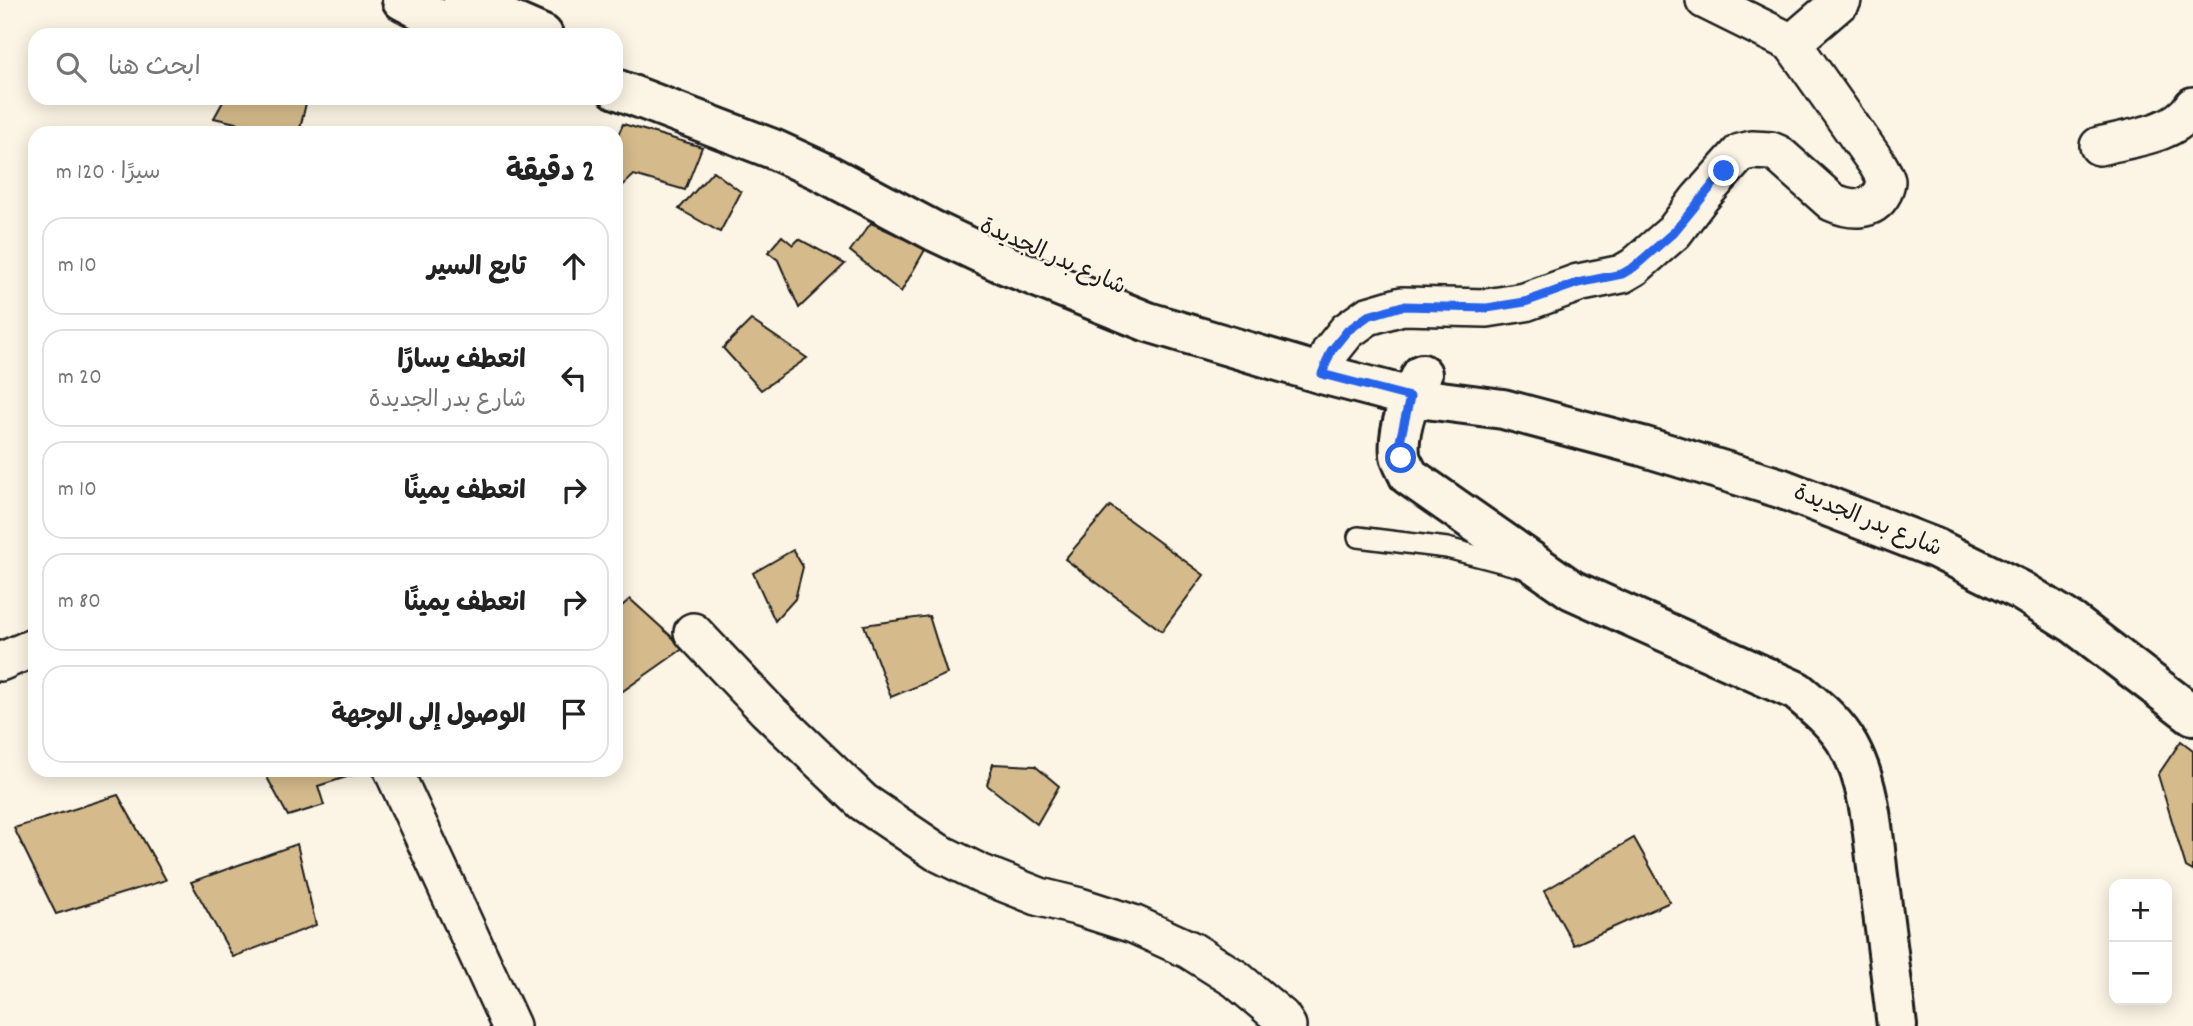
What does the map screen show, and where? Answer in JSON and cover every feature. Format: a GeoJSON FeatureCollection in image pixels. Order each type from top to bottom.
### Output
{"type":"FeatureCollection","features":[{"type":"Feature","properties":{"kind":"main road"},"geometry":{"type":"LineString","coordinates":[[402,0],[455,28]]}},
{"type":"Feature","properties":{"kind":"main road"},"geometry":{"type":"LineString","coordinates":[[463,0],[527,28]]}},
{"type":"Feature","properties":{"kind":"main road","name":"شارع بدر الجديدة"},"geometry":{"type":"LineString","coordinates":[[623,68],[751,115],[830,148],[1031,254],[1118,290],[1326,363]]}},
{"type":"Feature","properties":{"kind":"main road","name":"شارع بدر الجديدة"},"geometry":{"type":"LineString","coordinates":[[623,92],[773,149],[1028,274],[1148,322],[1326,363],[1642,446],[1780,488],[1935,548],[2020,590],[2073,623],[2193,715]]}},
{"type":"Feature","properties":{"kind":"main road"},"geometry":{"type":"LineString","coordinates":[[1416,386],[1400,441],[1401,458],[1409,476],[1572,590],[1797,691],[1839,731],[1850,747],[1860,774],[1871,818],[1897,1026]]}},
{"type":"Feature","properties":{"kind":"street"},"geometry":{"type":"LineString","coordinates":[[1326,363],[1347,331],[1368,316],[1402,306],[1487,308],[1513,304],[1578,283],[1622,274],[1674,232],[1740,153],[1752,150],[1778,153],[1832,202],[1862,209],[1872,205],[1885,188],[1886,180],[1792,43],[1705,0]]}},
{"type":"Feature","properties":{"kind":"street"},"geometry":{"type":"LineString","coordinates":[[1792,43],[1842,0]]}},
{"type":"Feature","properties":{"kind":"street"},"geometry":{"type":"LineString","coordinates":[[2099,146],[2159,131],[2185,118],[2193,106]]}},
{"type":"Feature","properties":{"kind":"street"},"geometry":{"type":"LineString","coordinates":[[693,632],[767,710],[863,802],[937,852],[982,874],[1040,897],[1133,924],[1189,950],[1236,979],[1281,1017],[1287,1026]]}},
{"type":"Feature","properties":{"kind":"street"},"geometry":{"type":"LineString","coordinates":[[0,662],[28,650]]}},
{"type":"Feature","properties":{"kind":"street"},"geometry":{"type":"LineString","coordinates":[[396,777],[511,1026]]}},
{"type":"Feature","properties":{"kind":"lane"},"geometry":{"type":"LineString","coordinates":[[1358,537],[1447,548],[1519,566],[1572,590]]}},
{"type":"Feature","properties":{"kind":"building"},"geometry":{"type":"Polygon","coordinates":[[[221,105],[306,105],[301,126],[249,126],[214,118],[221,105]]]}},
{"type":"Feature","properties":{"kind":"building"},"geometry":{"type":"Polygon","coordinates":[[[623,124],[702,147],[685,190],[634,175],[623,185],[623,124]]]}},
{"type":"Feature","properties":{"kind":"building"},"geometry":{"type":"Polygon","coordinates":[[[713,171],[741,192],[720,232],[679,209],[713,171]]]}},
{"type":"Feature","properties":{"kind":"building"},"geometry":{"type":"Polygon","coordinates":[[[871,223],[926,248],[901,292],[850,251],[871,223]]]}},
{"type":"Feature","properties":{"kind":"building"},"geometry":{"type":"Polygon","coordinates":[[[782,236],[793,245],[799,239],[845,264],[799,308],[778,260],[768,252],[782,236]]]}},
{"type":"Feature","properties":{"kind":"building"},"geometry":{"type":"Polygon","coordinates":[[[751,320],[807,358],[761,390],[723,348],[751,320]]]}},
{"type":"Feature","properties":{"kind":"building"},"geometry":{"type":"Polygon","coordinates":[[[1110,506],[1204,575],[1162,631],[1065,559],[1110,506]]]}},
{"type":"Feature","properties":{"kind":"building"},"geometry":{"type":"Polygon","coordinates":[[[793,550],[803,567],[795,599],[775,621],[753,573],[793,550]]]}},
{"type":"Feature","properties":{"kind":"building"},"geometry":{"type":"Polygon","coordinates":[[[630,599],[684,648],[623,691],[623,605],[630,599]]]}},
{"type":"Feature","properties":{"kind":"building"},"geometry":{"type":"Polygon","coordinates":[[[929,616],[947,674],[891,697],[864,625],[929,616]]]}},
{"type":"Feature","properties":{"kind":"building"},"geometry":{"type":"Polygon","coordinates":[[[2181,741],[2193,750],[2193,871],[2186,867],[2158,775],[2181,741]]]}},
{"type":"Feature","properties":{"kind":"building"},"geometry":{"type":"Polygon","coordinates":[[[993,764],[1035,766],[1059,786],[1037,824],[987,785],[993,764]]]}},
{"type":"Feature","properties":{"kind":"building"},"geometry":{"type":"Polygon","coordinates":[[[267,777],[346,777],[318,786],[324,805],[288,816],[267,777]]]}},
{"type":"Feature","properties":{"kind":"building"},"geometry":{"type":"Polygon","coordinates":[[[118,795],[166,880],[56,914],[14,828],[118,795]]]}},
{"type":"Feature","properties":{"kind":"building"},"geometry":{"type":"Polygon","coordinates":[[[1634,838],[1670,902],[1574,945],[1544,891],[1634,838]]]}},
{"type":"Feature","properties":{"kind":"building"},"geometry":{"type":"Polygon","coordinates":[[[297,844],[316,925],[233,957],[191,882],[297,844]]]}},
{"type":"Feature","properties":{"kind":"route"},"geometry":{"type":"LineString","coordinates":[[1401,458],[1400,441],[1410,397],[1322,374],[1331,351],[1347,331],[1368,316],[1402,306],[1487,308],[1525,302],[1578,283],[1622,274],[1674,232],[1724,171]]}}]}
